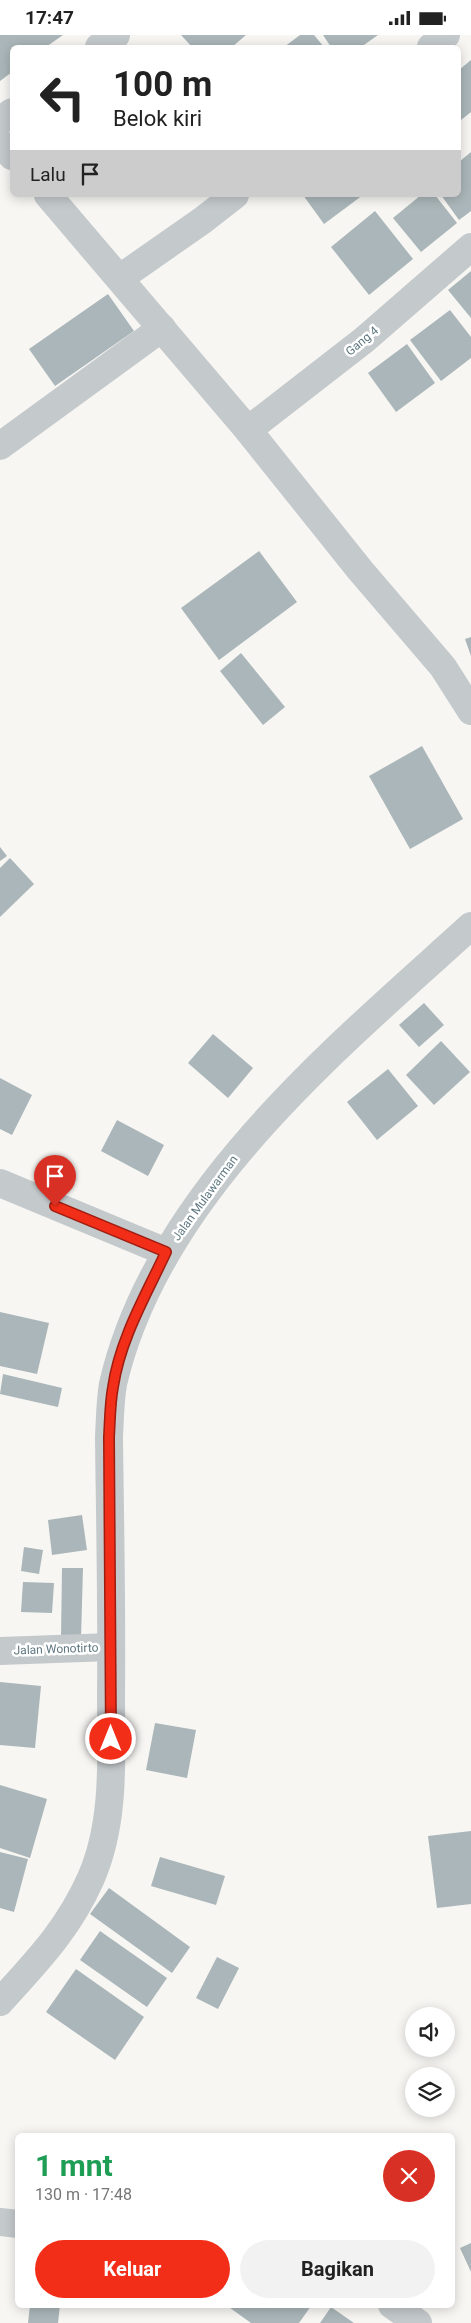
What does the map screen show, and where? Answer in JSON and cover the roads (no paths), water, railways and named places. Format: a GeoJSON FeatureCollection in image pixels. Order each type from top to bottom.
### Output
{"type":"FeatureCollection","features":[{"type":"Feature","properties":{"kind":"street"},"geometry":{"type":"LineString","coordinates":[[102,45],[116,35]]}},
{"type":"Feature","properties":{"kind":"street"},"geometry":{"type":"LineString","coordinates":[[434,45],[446,35]]}},
{"type":"Feature","properties":{"kind":"street"},"geometry":{"type":"LineString","coordinates":[[0,143],[10,155]]}},
{"type":"Feature","properties":{"kind":"street"},"geometry":{"type":"LineString","coordinates":[[50,197],[248,430],[360,570],[443,667],[471,711]]}},
{"type":"Feature","properties":{"kind":"street"},"geometry":{"type":"LineString","coordinates":[[120,278],[204,220],[233,197]]}},
{"type":"Feature","properties":{"kind":"street","name":"Gang 4"},"geometry":{"type":"LineString","coordinates":[[248,430],[364,340],[471,247]]}},
{"type":"Feature","properties":{"kind":"street"},"geometry":{"type":"LineString","coordinates":[[0,446],[162,328]]}},
{"type":"Feature","properties":{"kind":"street","name":"Jalan Mulawarman"},"geometry":{"type":"LineString","coordinates":[[0,2003],[55,1941],[77,1908],[92,1876],[106,1833],[111,1775],[112,1647],[109,1437],[113,1387],[120,1357],[134,1319],[166,1252],[226,1165],[282,1102],[471,926]]}},
{"type":"Feature","properties":{"kind":"street"},"geometry":{"type":"LineString","coordinates":[[0,1183],[166,1252]]}},
{"type":"Feature","properties":{"kind":"street","name":"Jalan Wonotirto"},"geometry":{"type":"LineString","coordinates":[[0,1651],[112,1647]]}},
{"type":"Feature","properties":{"kind":"street"},"geometry":{"type":"LineString","coordinates":[[0,2222],[15,2224]]}},
{"type":"Feature","properties":{"kind":"street"},"geometry":{"type":"LineString","coordinates":[[396,2308],[418,2323]]}}]}
